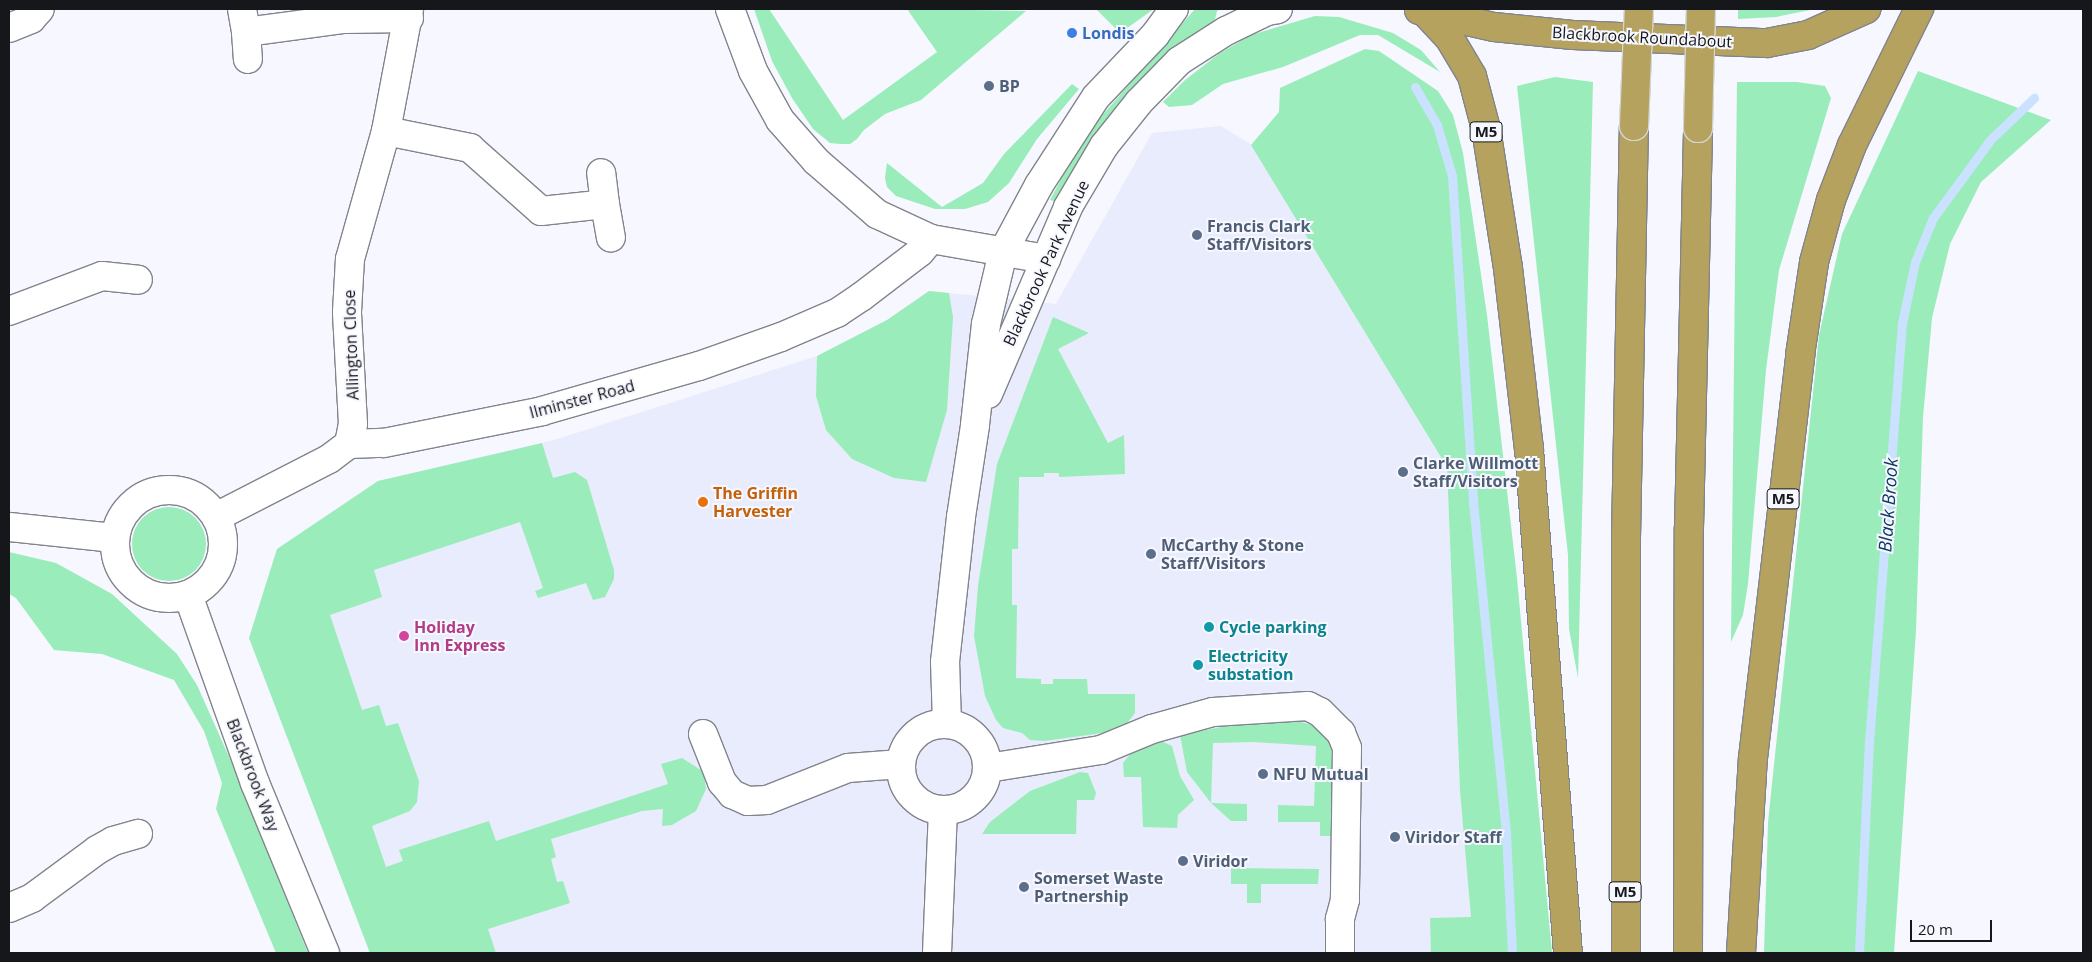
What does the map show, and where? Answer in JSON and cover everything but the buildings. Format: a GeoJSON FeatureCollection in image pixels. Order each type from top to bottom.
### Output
{"type":"FeatureCollection","features":[{"type":"Feature","properties":{"kind":"highway","name":"M5"},"geometry":{"type":"LineString","coordinates":[[1626,953],[1626,538],[1634,126],[1639,9]]}},
{"type":"Feature","properties":{"kind":"highway"},"geometry":{"type":"LineString","coordinates":[[1688,953],[1689,528],[1701,9]]}},
{"type":"Feature","properties":{"kind":"highway","name":"Blackbrook Roundabout"},"geometry":{"type":"LineString","coordinates":[[1418,10],[1494,27],[1573,35],[1767,43],[1808,35],[1866,9]]}},
{"type":"Feature","properties":{"kind":"highway","name":"M5"},"geometry":{"type":"LineString","coordinates":[[1740,953],[1753,758],[1798,364],[1814,262],[1831,200],[1852,145],[1919,9]]}},
{"type":"Feature","properties":{"kind":"highway","name":"M5"},"geometry":{"type":"LineString","coordinates":[[1418,10],[1450,39],[1472,76],[1486,128],[1508,268],[1529,449],[1568,953]]}},
{"type":"Feature","properties":{"kind":"street"},"geometry":{"type":"LineString","coordinates":[[9,28],[31,19],[40,9]]}},
{"type":"Feature","properties":{"kind":"street"},"geometry":{"type":"LineString","coordinates":[[730,9],[754,71],[793,139],[877,214],[931,239],[1046,259]]}},
{"type":"Feature","properties":{"kind":"street","name":"Blackbrook Park Avenue"},"geometry":{"type":"LineString","coordinates":[[947,724],[945,662],[961,517],[976,425],[986,324],[1003,252],[1039,185],[1096,97],[1155,35],[1174,9]]}},
{"type":"Feature","properties":{"kind":"street","name":"Blackbrook Park Avenue"},"geometry":{"type":"LineString","coordinates":[[976,425],[1068,207],[1104,146],[1140,102],[1179,61],[1226,31],[1267,11],[1278,9]]}},
{"type":"Feature","properties":{"kind":"street","name":"Allington Close"},"geometry":{"type":"LineString","coordinates":[[246,33],[344,19],[409,14],[386,131],[350,259],[347,312],[353,424],[349,444]]}},
{"type":"Feature","properties":{"kind":"street"},"geometry":{"type":"LineString","coordinates":[[386,131],[470,148],[541,212],[605,204]]}},
{"type":"Feature","properties":{"kind":"street"},"geometry":{"type":"LineString","coordinates":[[600,173],[611,237]]}},
{"type":"Feature","properties":{"kind":"street","name":"Ilminster Road"},"geometry":{"type":"LineString","coordinates":[[349,444],[384,443],[542,411],[700,366],[837,313],[915,256],[931,239]]}},
{"type":"Feature","properties":{"kind":"street"},"geometry":{"type":"LineString","coordinates":[[9,311],[102,276],[138,280]]}},
{"type":"Feature","properties":{"kind":"street"},"geometry":{"type":"LineString","coordinates":[[216,516],[329,459],[349,444]]}},
{"type":"Feature","properties":{"kind":"street"},"geometry":{"type":"LineString","coordinates":[[170,489],[188,493],[205,503],[216,516],[224,540],[222,557],[215,574],[202,588],[188,595],[164,598],[146,594],[133,586],[121,572],[115,556],[114,538],[125,511],[138,499],[154,491],[170,489]]}},
{"type":"Feature","properties":{"kind":"street"},"geometry":{"type":"LineString","coordinates":[[9,527],[114,538]]}},
{"type":"Feature","properties":{"kind":"street","name":"Blackbrook Way"},"geometry":{"type":"LineString","coordinates":[[188,595],[255,783],[325,953]]}},
{"type":"Feature","properties":{"kind":"street"},"geometry":{"type":"LineString","coordinates":[[988,768],[1101,750],[1152,728],[1214,712],[1308,706],[1320,712],[1341,733],[1347,748],[1345,900],[1340,919],[1340,953]]}},
{"type":"Feature","properties":{"kind":"street"},"geometry":{"type":"LineString","coordinates":[[947,724],[963,728],[976,737],[985,751],[988,768],[979,794],[956,809],[943,811],[926,807],[912,796],[903,782],[901,764],[911,739],[921,730],[947,724]]}},
{"type":"Feature","properties":{"kind":"street"},"geometry":{"type":"LineString","coordinates":[[703,734],[722,782],[732,794],[748,801],[767,800],[848,768],[901,764]]}},
{"type":"Feature","properties":{"kind":"street"},"geometry":{"type":"LineString","coordinates":[[937,953],[943,811]]}},
{"type":"Feature","properties":{"kind":"street"},"geometry":{"type":"LineString","coordinates":[[9,908],[32,898],[119,832]]}},
{"type":"Feature","properties":{"kind":"shaded area"},"geometry":{"type":"Polygon","coordinates":[[[1221,126],[1252,145],[1447,467],[1460,791],[1475,953],[370,953],[249,638],[277,549],[379,481],[554,440],[817,356],[887,320],[929,291],[1056,304],[1152,133],[1221,126]]]}},
{"type":"Feature","properties":{"kind":"green space"},"geometry":{"type":"Polygon","coordinates":[[[754,9],[769,9],[843,120],[937,52],[907,9],[1026,11],[921,100],[885,114],[864,130],[850,144],[840,144],[830,143],[813,129],[792,98],[772,61],[754,9]]]}},
{"type":"Feature","properties":{"kind":"green space"},"geometry":{"type":"Polygon","coordinates":[[[1096,9],[1154,9],[1120,33],[1096,9]]]}},
{"type":"Feature","properties":{"kind":"green space"},"geometry":{"type":"Polygon","coordinates":[[[1195,9],[1221,9],[1217,11],[1213,28],[1057,202],[1050,200],[1075,153],[1099,119],[1195,9]]]}},
{"type":"Feature","properties":{"kind":"green space"},"geometry":{"type":"Polygon","coordinates":[[[1738,9],[1815,9],[1776,17],[1738,19],[1738,9]]]}},
{"type":"Feature","properties":{"kind":"green space"},"geometry":{"type":"Polygon","coordinates":[[[1315,16],[1339,17],[1393,33],[1421,50],[1440,72],[1378,35],[1360,35],[1283,67],[1223,84],[1192,105],[1169,107],[1163,102],[1185,80],[1220,53],[1251,35],[1315,16]]]}},
{"type":"Feature","properties":{"kind":"green space"},"geometry":{"type":"Polygon","coordinates":[[[1365,49],[1379,51],[1438,91],[1453,115],[1463,153],[1487,315],[1517,578],[1552,953],[1431,953],[1430,918],[1471,917],[1460,791],[1447,467],[1251,145],[1279,112],[1280,88],[1365,49]]]}},
{"type":"Feature","properties":{"kind":"green space"},"geometry":{"type":"Polygon","coordinates":[[[1918,71],[2051,120],[1981,182],[1950,244],[1932,318],[1923,417],[1916,631],[1894,953],[1764,953],[1768,822],[1819,335],[1842,234],[1918,71]]]}},
{"type":"Feature","properties":{"kind":"green space"},"geometry":{"type":"Polygon","coordinates":[[[1555,77],[1593,82],[1578,678],[1569,629],[1568,555],[1517,86],[1555,77]]]}},
{"type":"Feature","properties":{"kind":"green space"},"geometry":{"type":"Polygon","coordinates":[[[1737,82],[1797,82],[1825,86],[1831,98],[1779,270],[1766,370],[1748,584],[1743,615],[1731,642],[1737,82]]]}},
{"type":"Feature","properties":{"kind":"green space"},"geometry":{"type":"Polygon","coordinates":[[[1072,84],[1079,89],[1037,139],[1009,183],[988,202],[965,209],[935,209],[896,196],[887,187],[885,178],[887,163],[942,207],[983,183],[1004,154],[1072,84]]]}},
{"type":"Feature","properties":{"kind":"green space"},"geometry":{"type":"Polygon","coordinates":[[[929,291],[949,293],[953,317],[947,410],[926,482],[894,478],[852,459],[826,430],[816,396],[817,356],[887,320],[929,291]]]}},
{"type":"Feature","properties":{"kind":"green space"},"geometry":{"type":"Polygon","coordinates":[[[1053,317],[1089,333],[1058,349],[1108,443],[1124,435],[1125,474],[1059,477],[1059,473],[1044,473],[1044,477],[1019,477],[1018,549],[1012,549],[1012,605],[1017,605],[1016,678],[1041,679],[1041,684],[1053,684],[1053,679],[1087,679],[1088,694],[1135,694],[1135,713],[1125,726],[1110,732],[1044,741],[1030,740],[1022,733],[1003,728],[996,720],[985,696],[974,636],[978,586],[997,464],[1053,317]]]}},
{"type":"Feature","properties":{"kind":"green space"},"geometry":{"type":"Polygon","coordinates":[[[542,443],[553,478],[575,472],[587,480],[614,570],[614,579],[605,597],[593,600],[586,583],[538,598],[535,591],[543,588],[520,522],[374,570],[382,597],[330,615],[362,710],[379,705],[386,726],[398,723],[419,781],[417,802],[410,811],[372,826],[386,867],[403,861],[399,850],[489,821],[496,841],[668,784],[661,764],[682,758],[704,772],[706,789],[696,811],[672,825],[662,826],[663,809],[642,811],[551,839],[556,857],[551,859],[557,882],[563,881],[570,903],[488,929],[496,953],[370,953],[249,638],[277,549],[378,481],[542,443]]]}},
{"type":"Feature","properties":{"kind":"green space"},"geometry":{"type":"Polygon","coordinates":[[[169,507],[190,513],[200,523],[206,544],[200,565],[190,575],[169,581],[148,575],[138,565],[132,544],[138,523],[148,513],[169,507]]]}},
{"type":"Feature","properties":{"kind":"green space"},"geometry":{"type":"Polygon","coordinates":[[[9,552],[56,563],[112,594],[177,654],[197,685],[234,768],[308,953],[276,953],[216,809],[222,783],[204,731],[174,680],[102,654],[54,650],[16,598],[9,594],[9,552]]]}},
{"type":"Feature","properties":{"kind":"green space"},"geometry":{"type":"Polygon","coordinates":[[[1298,721],[1318,727],[1332,746],[1332,836],[1320,836],[1320,822],[1278,822],[1278,805],[1314,806],[1316,746],[1254,742],[1213,743],[1211,803],[1187,772],[1180,735],[1242,723],[1298,721]]]}},
{"type":"Feature","properties":{"kind":"green space"},"geometry":{"type":"Polygon","coordinates":[[[1161,741],[1172,746],[1180,776],[1194,800],[1178,815],[1177,828],[1143,827],[1141,777],[1124,777],[1123,763],[1131,753],[1161,741]]]}},
{"type":"Feature","properties":{"kind":"green space"},"geometry":{"type":"Polygon","coordinates":[[[1080,772],[1088,773],[1096,793],[1094,800],[1077,800],[1076,834],[982,834],[990,822],[1030,791],[1080,772]]]}},
{"type":"Feature","properties":{"kind":"green space"},"geometry":{"type":"Polygon","coordinates":[[[1211,803],[1247,804],[1247,821],[1231,821],[1211,803]]]}},
{"type":"Feature","properties":{"kind":"green space"},"geometry":{"type":"Polygon","coordinates":[[[1231,868],[1319,869],[1318,884],[1261,884],[1261,903],[1247,903],[1247,884],[1231,884],[1231,868]]]}},
{"type":"Feature","properties":{"kind":"waterway"},"geometry":{"type":"LineString","coordinates":[[1415,87],[1437,125],[1452,176],[1473,502],[1506,834],[1512,953]]}},
{"type":"Feature","properties":{"kind":"waterway","name":"Black Brook"},"geometry":{"type":"LineString","coordinates":[[1859,953],[1869,742],[1902,323],[1915,262],[1933,218],[1990,140],[2034,98]]}},
{"type":"Feature","properties":{"kind":"place","name":"Londis"},"geometry":{"type":"Point","coordinates":[1072,33]}},
{"type":"Feature","properties":{"kind":"place","name":"BP"},"geometry":{"type":"Point","coordinates":[989,86]}},
{"type":"Feature","properties":{"kind":"place","name":"Francis Clark Staff/Visitors"},"geometry":{"type":"Point","coordinates":[1197,235]}},
{"type":"Feature","properties":{"kind":"place","name":"Clarke Willmott Staff/Visitors"},"geometry":{"type":"Point","coordinates":[1403,472]}},
{"type":"Feature","properties":{"kind":"place","name":"The Griffin Harvester"},"geometry":{"type":"Point","coordinates":[703,502]}},
{"type":"Feature","properties":{"kind":"place","name":"McCarthy & Stone Staff/Visitors"},"geometry":{"type":"Point","coordinates":[1151,554]}},
{"type":"Feature","properties":{"kind":"place","name":"Cycle parking"},"geometry":{"type":"Point","coordinates":[1209,627]}},
{"type":"Feature","properties":{"kind":"place","name":"Holiday Inn Express"},"geometry":{"type":"Point","coordinates":[404,636]}},
{"type":"Feature","properties":{"kind":"place","name":"Electricity substation"},"geometry":{"type":"Point","coordinates":[1198,665]}},
{"type":"Feature","properties":{"kind":"place","name":"NFU Mutual"},"geometry":{"type":"Point","coordinates":[1263,774]}},
{"type":"Feature","properties":{"kind":"place","name":"Viridor Staff"},"geometry":{"type":"Point","coordinates":[1395,837]}},
{"type":"Feature","properties":{"kind":"place","name":"Viridor"},"geometry":{"type":"Point","coordinates":[1183,861]}},
{"type":"Feature","properties":{"kind":"place","name":"Somerset Waste Partnership"},"geometry":{"type":"Point","coordinates":[1024,887]}}]}
